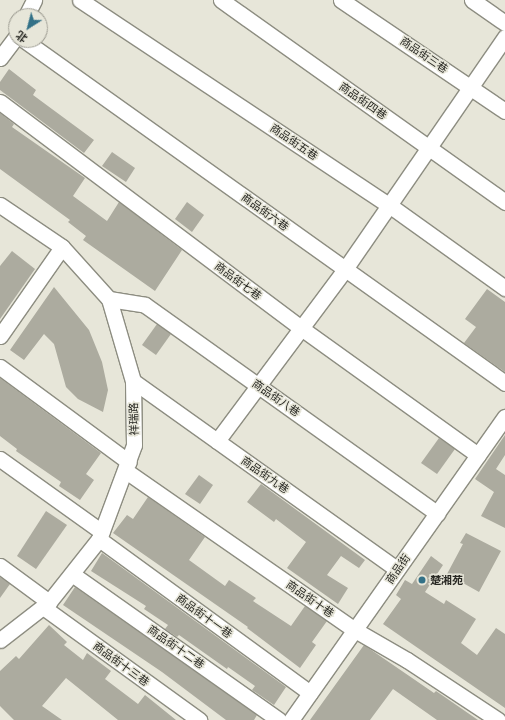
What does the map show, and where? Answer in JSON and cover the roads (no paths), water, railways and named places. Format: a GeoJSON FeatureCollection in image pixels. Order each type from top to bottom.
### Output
{"type":"FeatureCollection","features":[{"type":"Feature","properties":{"kind":"street","name":"商品街五巷"},"geometry":{"type":"LineString","coordinates":[[80,0],[389,205],[505,288]]}},
{"type":"Feature","properties":{"kind":"street","name":"商品街四巷"},"geometry":{"type":"LineString","coordinates":[[221,0],[505,202]]}},
{"type":"Feature","properties":{"kind":"street","name":"商品街三巷"},"geometry":{"type":"LineString","coordinates":[[341,0],[505,111]]}},
{"type":"Feature","properties":{"kind":"street"},"geometry":{"type":"LineString","coordinates":[[472,0],[505,22]]}},
{"type":"Feature","properties":{"kind":"street"},"geometry":{"type":"LineString","coordinates":[[217,441],[345,269],[505,37]]}},
{"type":"Feature","properties":{"kind":"street"},"geometry":{"type":"LineString","coordinates":[[0,58],[8,48]]}},
{"type":"Feature","properties":{"kind":"street","name":"商品街六巷"},"geometry":{"type":"LineString","coordinates":[[35,48],[505,383]]}},
{"type":"Feature","properties":{"kind":"street","name":"商品街七巷"},"geometry":{"type":"LineString","coordinates":[[0,102],[301,328],[478,455]]}},
{"type":"Feature","properties":{"kind":"street","name":"祥瑞路"},"geometry":{"type":"LineString","coordinates":[[0,205],[62,247],[109,299],[133,382],[134,445],[100,536],[72,574],[46,605],[0,640]]}},
{"type":"Feature","properties":{"kind":"street"},"geometry":{"type":"LineString","coordinates":[[0,336],[62,247]]}},
{"type":"Feature","properties":{"kind":"street","name":"商品街八巷"},"geometry":{"type":"LineString","coordinates":[[109,299],[145,305],[437,513]]}},
{"type":"Feature","properties":{"kind":"street","name":"商品街十巷"},"geometry":{"type":"LineString","coordinates":[[0,367],[127,467],[355,630],[498,720]]}},
{"type":"Feature","properties":{"kind":"street","name":"商品街九巷"},"geometry":{"type":"LineString","coordinates":[[133,382],[397,569]]}},
{"type":"Feature","properties":{"kind":"street","name":"商品街"},"geometry":{"type":"LineString","coordinates":[[291,720],[505,417]]}},
{"type":"Feature","properties":{"kind":"street","name":"商品街十一巷"},"geometry":{"type":"LineString","coordinates":[[0,458],[100,536],[310,693]]}},
{"type":"Feature","properties":{"kind":"street","name":"商品街十三巷"},"geometry":{"type":"LineString","coordinates":[[0,566],[46,605],[199,720]]}},
{"type":"Feature","properties":{"kind":"street","name":"商品街十二巷"},"geometry":{"type":"LineString","coordinates":[[72,574],[279,720]]}},
{"type":"Feature","properties":{"kind":"place","name":"楚湘苑"},"geometry":{"type":"Point","coordinates":[422,580]}}]}
